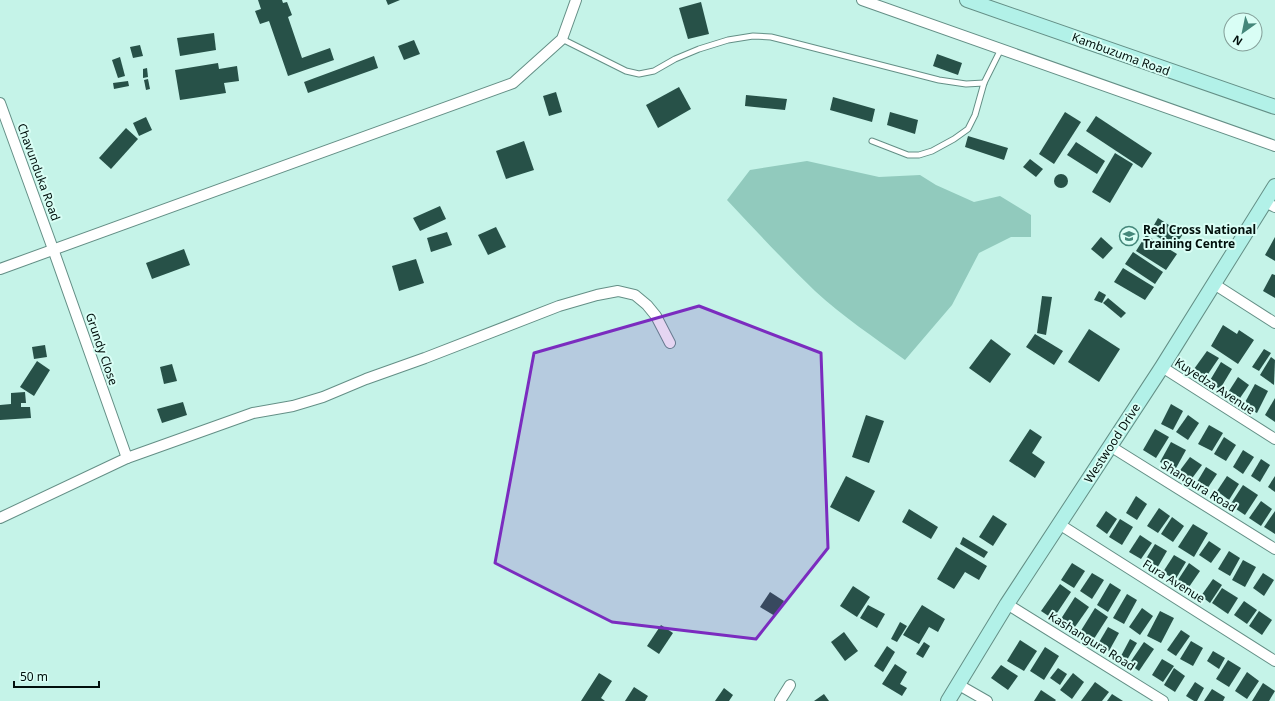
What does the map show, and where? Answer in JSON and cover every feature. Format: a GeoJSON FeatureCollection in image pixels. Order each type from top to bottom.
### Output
{"type":"FeatureCollection","features":[{"type":"Feature","properties":{"kind":"street"},"geometry":{"type":"LineString","coordinates":[[0,269],[513,83],[562,39],[576,0]]}},
{"type":"Feature","properties":{"kind":"street"},"geometry":{"type":"LineString","coordinates":[[862,0],[1275,146]]}},
{"type":"Feature","properties":{"kind":"street","name":"Kambuzuma Road"},"geometry":{"type":"LineString","coordinates":[[968,0],[1275,107]]}},
{"type":"Feature","properties":{"kind":"street","name":"Chavunduka Road"},"geometry":{"type":"LineString","coordinates":[[0,103],[53,249]]}},
{"type":"Feature","properties":{"kind":"street","name":"Westwood Drive"},"geometry":{"type":"LineString","coordinates":[[948,701],[1007,604],[1162,367],[1214,284],[1270,204],[1275,186]]}},
{"type":"Feature","properties":{"kind":"street","name":"Grundy Close"},"geometry":{"type":"LineString","coordinates":[[53,249],[127,458]]}},
{"type":"Feature","properties":{"kind":"street"},"geometry":{"type":"LineString","coordinates":[[1214,284],[1275,323]]}},
{"type":"Feature","properties":{"kind":"street"},"geometry":{"type":"LineString","coordinates":[[0,518],[127,458],[254,413],[293,406],[323,397],[366,379],[425,358],[559,306],[597,295],[618,291],[635,295],[647,305],[656,316],[670,343]]}},
{"type":"Feature","properties":{"kind":"street","name":"Kuyedza Avenue"},"geometry":{"type":"LineString","coordinates":[[1162,367],[1275,439]]}},
{"type":"Feature","properties":{"kind":"street","name":"Shangura Road"},"geometry":{"type":"LineString","coordinates":[[1110,446],[1275,549]]}},
{"type":"Feature","properties":{"kind":"street","name":"Fura Avenue"},"geometry":{"type":"LineString","coordinates":[[1060,524],[1275,661]]}},
{"type":"Feature","properties":{"kind":"street","name":"Kashangura Road"},"geometry":{"type":"LineString","coordinates":[[1007,604],[1163,701]]}},
{"type":"Feature","properties":{"kind":"street"},"geometry":{"type":"LineString","coordinates":[[780,701],[790,685]]}},
{"type":"Feature","properties":{"kind":"street"},"geometry":{"type":"LineString","coordinates":[[959,685],[987,701]]}},
{"type":"Feature","properties":{"kind":"lane"},"geometry":{"type":"LineString","coordinates":[[562,39],[626,71],[639,74],[654,71],[675,59],[699,49],[728,40],[753,36],[787,40],[939,80],[966,84],[984,83]]}},
{"type":"Feature","properties":{"kind":"lane"},"geometry":{"type":"LineString","coordinates":[[872,141],[908,155],[919,155],[938,148],[954,139],[968,129],[975,115],[984,83],[1001,49]]}},
{"type":"Feature","properties":{"kind":"highlighted area"},"geometry":{"type":"Polygon","coordinates":[[[699,306],[821,353],[828,548],[756,639],[612,622],[495,563],[534,353],[699,306]]]}},
{"type":"Feature","properties":{"kind":"green space"},"geometry":{"type":"Polygon","coordinates":[[[807,161],[879,177],[920,175],[936,185],[974,202],[1000,196],[1031,215],[1031,237],[1011,237],[979,253],[952,305],[905,360],[825,300],[782,258],[727,200],[750,170],[807,161]]]}},
{"type":"Feature","properties":{"kind":"building"},"geometry":{"type":"Polygon","coordinates":[[[258,0],[282,0],[283,3],[287,2],[292,15],[288,17],[302,58],[330,48],[334,60],[288,76],[269,21],[260,24],[255,11],[261,9],[258,0]]]}},
{"type":"Feature","properties":{"kind":"building"},"geometry":{"type":"Polygon","coordinates":[[[386,0],[400,0],[388,5],[386,0]]]}},
{"type":"Feature","properties":{"kind":"building"},"geometry":{"type":"Polygon","coordinates":[[[701,2],[709,34],[688,39],[679,8],[701,2]]]}},
{"type":"Feature","properties":{"kind":"building"},"geometry":{"type":"Polygon","coordinates":[[[214,33],[216,50],[180,56],[177,38],[214,33]]]}},
{"type":"Feature","properties":{"kind":"building"},"geometry":{"type":"Polygon","coordinates":[[[414,40],[420,54],[404,60],[398,46],[414,40]]]}},
{"type":"Feature","properties":{"kind":"building"},"geometry":{"type":"Polygon","coordinates":[[[140,45],[143,56],[133,58],[130,47],[140,45]]]}},
{"type":"Feature","properties":{"kind":"building"},"geometry":{"type":"Polygon","coordinates":[[[937,54],[962,63],[958,75],[933,66],[937,54]]]}},
{"type":"Feature","properties":{"kind":"building"},"geometry":{"type":"Polygon","coordinates":[[[374,56],[378,68],[308,93],[304,82],[374,56]]]}},
{"type":"Feature","properties":{"kind":"building"},"geometry":{"type":"Polygon","coordinates":[[[120,57],[125,76],[118,78],[112,60],[120,57]]]}},
{"type":"Feature","properties":{"kind":"building"},"geometry":{"type":"Polygon","coordinates":[[[218,63],[219,69],[237,66],[239,81],[224,83],[226,93],[180,100],[175,70],[218,63]]]}},
{"type":"Feature","properties":{"kind":"building"},"geometry":{"type":"Polygon","coordinates":[[[147,68],[148,77],[143,78],[143,69],[147,68]]]}},
{"type":"Feature","properties":{"kind":"building"},"geometry":{"type":"Polygon","coordinates":[[[148,79],[150,89],[146,90],[144,80],[148,79]]]}},
{"type":"Feature","properties":{"kind":"building"},"geometry":{"type":"Polygon","coordinates":[[[128,81],[129,86],[114,89],[113,83],[128,81]]]}},
{"type":"Feature","properties":{"kind":"building"},"geometry":{"type":"Polygon","coordinates":[[[679,87],[691,109],[658,128],[646,105],[679,87]]]}},
{"type":"Feature","properties":{"kind":"building"},"geometry":{"type":"Polygon","coordinates":[[[556,92],[562,112],[549,116],[543,96],[556,92]]]}},
{"type":"Feature","properties":{"kind":"building"},"geometry":{"type":"Polygon","coordinates":[[[746,95],[787,99],[785,110],[745,106],[746,95]]]}},
{"type":"Feature","properties":{"kind":"building"},"geometry":{"type":"Polygon","coordinates":[[[833,97],[875,109],[872,122],[830,110],[833,97]]]}},
{"type":"Feature","properties":{"kind":"building"},"geometry":{"type":"Polygon","coordinates":[[[890,112],[918,120],[915,134],[887,125],[890,112]]]}},
{"type":"Feature","properties":{"kind":"building"},"geometry":{"type":"Polygon","coordinates":[[[1065,112],[1081,122],[1054,164],[1039,154],[1065,112]]]}},
{"type":"Feature","properties":{"kind":"building"},"geometry":{"type":"Polygon","coordinates":[[[1096,116],[1152,153],[1142,168],[1086,131],[1096,116]]]}},
{"type":"Feature","properties":{"kind":"building"},"geometry":{"type":"Polygon","coordinates":[[[146,117],[152,130],[139,136],[133,123],[146,117]]]}},
{"type":"Feature","properties":{"kind":"building"},"geometry":{"type":"Polygon","coordinates":[[[126,128],[138,139],[111,169],[99,158],[126,128]]]}},
{"type":"Feature","properties":{"kind":"building"},"geometry":{"type":"Polygon","coordinates":[[[968,136],[1008,148],[1004,160],[965,147],[968,136]]]}},
{"type":"Feature","properties":{"kind":"building"},"geometry":{"type":"Polygon","coordinates":[[[524,141],[534,170],[506,179],[496,151],[524,141]]]}},
{"type":"Feature","properties":{"kind":"building"},"geometry":{"type":"Polygon","coordinates":[[[1076,142],[1105,161],[1097,174],[1067,155],[1076,142]]]}},
{"type":"Feature","properties":{"kind":"building"},"geometry":{"type":"Polygon","coordinates":[[[1115,153],[1133,164],[1110,203],[1092,192],[1115,153]]]}},
{"type":"Feature","properties":{"kind":"building"},"geometry":{"type":"Polygon","coordinates":[[[1030,159],[1043,169],[1036,177],[1023,167],[1030,159]]]}},
{"type":"Feature","properties":{"kind":"building"},"geometry":{"type":"Polygon","coordinates":[[[1058,174],[1064,174],[1068,178],[1068,184],[1064,188],[1058,188],[1054,184],[1054,178],[1058,174]]]}},
{"type":"Feature","properties":{"kind":"building"},"geometry":{"type":"Polygon","coordinates":[[[440,206],[446,219],[420,231],[413,218],[440,206]]]}},
{"type":"Feature","properties":{"kind":"building"},"geometry":{"type":"Polygon","coordinates":[[[1158,218],[1183,234],[1174,247],[1150,232],[1158,218]]]}},
{"type":"Feature","properties":{"kind":"building"},"geometry":{"type":"Polygon","coordinates":[[[496,227],[506,247],[488,255],[478,235],[496,227]]]}},
{"type":"Feature","properties":{"kind":"building"},"geometry":{"type":"Polygon","coordinates":[[[447,232],[452,245],[431,252],[427,238],[447,232]]]}},
{"type":"Feature","properties":{"kind":"building"},"geometry":{"type":"Polygon","coordinates":[[[1146,235],[1177,254],[1166,270],[1136,251],[1146,235]]]}},
{"type":"Feature","properties":{"kind":"building"},"geometry":{"type":"Polygon","coordinates":[[[1101,237],[1113,248],[1103,259],[1091,249],[1101,237]]]}},
{"type":"Feature","properties":{"kind":"building"},"geometry":{"type":"Polygon","coordinates":[[[1275,237],[1275,261],[1265,255],[1275,237]]]}},
{"type":"Feature","properties":{"kind":"building"},"geometry":{"type":"Polygon","coordinates":[[[184,249],[190,265],[152,279],[146,263],[184,249]]]}},
{"type":"Feature","properties":{"kind":"building"},"geometry":{"type":"Polygon","coordinates":[[[1133,252],[1163,272],[1155,284],[1125,264],[1133,252]]]}},
{"type":"Feature","properties":{"kind":"building"},"geometry":{"type":"Polygon","coordinates":[[[416,259],[424,283],[399,291],[392,266],[416,259]]]}},
{"type":"Feature","properties":{"kind":"building"},"geometry":{"type":"Polygon","coordinates":[[[1123,268],[1154,287],[1145,300],[1114,282],[1123,268]]]}},
{"type":"Feature","properties":{"kind":"building"},"geometry":{"type":"Polygon","coordinates":[[[1272,274],[1275,275],[1275,298],[1263,291],[1272,274]]]}},
{"type":"Feature","properties":{"kind":"building"},"geometry":{"type":"Polygon","coordinates":[[[1099,291],[1106,295],[1102,303],[1094,300],[1099,291]]]}},
{"type":"Feature","properties":{"kind":"building"},"geometry":{"type":"Polygon","coordinates":[[[1042,296],[1052,297],[1046,335],[1037,333],[1042,296]]]}},
{"type":"Feature","properties":{"kind":"building"},"geometry":{"type":"Polygon","coordinates":[[[1108,298],[1126,313],[1121,318],[1103,303],[1108,298]]]}},
{"type":"Feature","properties":{"kind":"building"},"geometry":{"type":"Polygon","coordinates":[[[1223,325],[1237,334],[1239,330],[1254,340],[1238,364],[1211,346],[1223,325]]]}},
{"type":"Feature","properties":{"kind":"building"},"geometry":{"type":"Polygon","coordinates":[[[1089,329],[1120,349],[1099,382],[1068,362],[1089,329]]]}},
{"type":"Feature","properties":{"kind":"building"},"geometry":{"type":"Polygon","coordinates":[[[1035,334],[1063,351],[1054,365],[1026,347],[1035,334]]]}},
{"type":"Feature","properties":{"kind":"building"},"geometry":{"type":"Polygon","coordinates":[[[991,339],[1011,354],[990,383],[969,368],[991,339]]]}},
{"type":"Feature","properties":{"kind":"building"},"geometry":{"type":"Polygon","coordinates":[[[45,345],[47,357],[34,359],[32,347],[45,345]]]}},
{"type":"Feature","properties":{"kind":"building"},"geometry":{"type":"Polygon","coordinates":[[[1264,349],[1271,353],[1259,371],[1252,367],[1264,349]]]}},
{"type":"Feature","properties":{"kind":"building"},"geometry":{"type":"Polygon","coordinates":[[[1207,351],[1219,358],[1206,377],[1194,369],[1207,351]]]}},
{"type":"Feature","properties":{"kind":"building"},"geometry":{"type":"Polygon","coordinates":[[[1271,357],[1275,360],[1274,385],[1260,375],[1271,357]]]}},
{"type":"Feature","properties":{"kind":"building"},"geometry":{"type":"Polygon","coordinates":[[[37,361],[50,370],[34,396],[20,387],[37,361]]]}},
{"type":"Feature","properties":{"kind":"building"},"geometry":{"type":"Polygon","coordinates":[[[1221,362],[1232,369],[1220,389],[1209,382],[1221,362]]]}},
{"type":"Feature","properties":{"kind":"building"},"geometry":{"type":"Polygon","coordinates":[[[172,364],[177,381],[164,384],[160,367],[172,364]]]}},
{"type":"Feature","properties":{"kind":"building"},"geometry":{"type":"Polygon","coordinates":[[[1238,377],[1249,385],[1240,398],[1229,391],[1238,377]]]}},
{"type":"Feature","properties":{"kind":"building"},"geometry":{"type":"Polygon","coordinates":[[[1255,384],[1268,391],[1257,413],[1243,406],[1255,384]]]}},
{"type":"Feature","properties":{"kind":"building"},"geometry":{"type":"Polygon","coordinates":[[[25,392],[26,403],[21,403],[21,407],[30,407],[31,418],[0,420],[0,405],[11,404],[11,393],[25,392]]]}},
{"type":"Feature","properties":{"kind":"building"},"geometry":{"type":"Polygon","coordinates":[[[1275,398],[1275,422],[1265,415],[1275,398]]]}},
{"type":"Feature","properties":{"kind":"building"},"geometry":{"type":"Polygon","coordinates":[[[183,402],[187,415],[162,423],[157,409],[183,402]]]}},
{"type":"Feature","properties":{"kind":"building"},"geometry":{"type":"Polygon","coordinates":[[[1171,404],[1183,411],[1173,430],[1161,424],[1171,404]]]}},
{"type":"Feature","properties":{"kind":"building"},"geometry":{"type":"Polygon","coordinates":[[[866,415],[884,421],[869,463],[852,457],[866,415]]]}},
{"type":"Feature","properties":{"kind":"building"},"geometry":{"type":"Polygon","coordinates":[[[1188,415],[1199,423],[1188,440],[1176,432],[1188,415]]]}},
{"type":"Feature","properties":{"kind":"building"},"geometry":{"type":"Polygon","coordinates":[[[1209,425],[1223,433],[1212,451],[1198,444],[1209,425]]]}},
{"type":"Feature","properties":{"kind":"building"},"geometry":{"type":"Polygon","coordinates":[[[1030,429],[1042,437],[1032,453],[1045,462],[1035,478],[1009,461],[1030,429]]]}},
{"type":"Feature","properties":{"kind":"building"},"geometry":{"type":"Polygon","coordinates":[[[1155,429],[1169,437],[1156,458],[1143,450],[1155,429]]]}},
{"type":"Feature","properties":{"kind":"building"},"geometry":{"type":"Polygon","coordinates":[[[1224,437],[1236,445],[1226,461],[1214,454],[1224,437]]]}},
{"type":"Feature","properties":{"kind":"building"},"geometry":{"type":"Polygon","coordinates":[[[1171,442],[1186,450],[1175,470],[1160,462],[1171,442]]]}},
{"type":"Feature","properties":{"kind":"building"},"geometry":{"type":"Polygon","coordinates":[[[1243,450],[1254,457],[1243,474],[1233,467],[1243,450]]]}},
{"type":"Feature","properties":{"kind":"building"},"geometry":{"type":"Polygon","coordinates":[[[1190,457],[1202,465],[1190,481],[1178,473],[1190,457]]]}},
{"type":"Feature","properties":{"kind":"building"},"geometry":{"type":"Polygon","coordinates":[[[1261,459],[1270,465],[1260,482],[1251,476],[1261,459]]]}},
{"type":"Feature","properties":{"kind":"building"},"geometry":{"type":"Polygon","coordinates":[[[1206,467],[1217,474],[1207,489],[1197,482],[1206,467]]]}},
{"type":"Feature","properties":{"kind":"building"},"geometry":{"type":"Polygon","coordinates":[[[846,476],[875,491],[859,522],[830,507],[846,476]]]}},
{"type":"Feature","properties":{"kind":"building"},"geometry":{"type":"Polygon","coordinates":[[[1227,476],[1239,484],[1229,500],[1217,491],[1227,476]]]}},
{"type":"Feature","properties":{"kind":"building"},"geometry":{"type":"Polygon","coordinates":[[[1275,476],[1275,492],[1268,487],[1275,476]]]}},
{"type":"Feature","properties":{"kind":"building"},"geometry":{"type":"Polygon","coordinates":[[[1243,485],[1258,495],[1245,515],[1230,505],[1243,485]]]}},
{"type":"Feature","properties":{"kind":"building"},"geometry":{"type":"Polygon","coordinates":[[[1136,496],[1147,504],[1137,520],[1126,513],[1136,496]]]}},
{"type":"Feature","properties":{"kind":"building"},"geometry":{"type":"Polygon","coordinates":[[[1261,501],[1272,509],[1261,526],[1249,518],[1261,501]]]}},
{"type":"Feature","properties":{"kind":"building"},"geometry":{"type":"Polygon","coordinates":[[[1159,508],[1170,516],[1158,533],[1147,526],[1159,508]]]}},
{"type":"Feature","properties":{"kind":"building"},"geometry":{"type":"Polygon","coordinates":[[[909,509],[938,527],[931,539],[902,522],[909,509]]]}},
{"type":"Feature","properties":{"kind":"building"},"geometry":{"type":"Polygon","coordinates":[[[1106,511],[1117,519],[1107,534],[1096,526],[1106,511]]]}},
{"type":"Feature","properties":{"kind":"building"},"geometry":{"type":"Polygon","coordinates":[[[1275,511],[1275,534],[1264,527],[1275,511]]]}},
{"type":"Feature","properties":{"kind":"building"},"geometry":{"type":"Polygon","coordinates":[[[993,515],[1007,524],[993,546],[979,537],[993,515]]]}},
{"type":"Feature","properties":{"kind":"building"},"geometry":{"type":"Polygon","coordinates":[[[1172,517],[1184,526],[1173,542],[1161,534],[1172,517]]]}},
{"type":"Feature","properties":{"kind":"building"},"geometry":{"type":"Polygon","coordinates":[[[1120,519],[1133,527],[1122,545],[1109,537],[1120,519]]]}},
{"type":"Feature","properties":{"kind":"building"},"geometry":{"type":"Polygon","coordinates":[[[1193,524],[1208,533],[1194,557],[1178,547],[1193,524]]]}},
{"type":"Feature","properties":{"kind":"building"},"geometry":{"type":"Polygon","coordinates":[[[1140,535],[1152,543],[1141,559],[1129,552],[1140,535]]]}},
{"type":"Feature","properties":{"kind":"building"},"geometry":{"type":"Polygon","coordinates":[[[963,537],[988,552],[984,558],[960,544],[963,537]]]}},
{"type":"Feature","properties":{"kind":"building"},"geometry":{"type":"Polygon","coordinates":[[[1209,541],[1221,549],[1211,563],[1199,555],[1209,541]]]}},
{"type":"Feature","properties":{"kind":"building"},"geometry":{"type":"Polygon","coordinates":[[[1155,544],[1167,551],[1156,570],[1144,562],[1155,544]]]}},
{"type":"Feature","properties":{"kind":"building"},"geometry":{"type":"Polygon","coordinates":[[[956,547],[987,566],[979,580],[965,572],[954,589],[937,579],[956,547]]]}},
{"type":"Feature","properties":{"kind":"building"},"geometry":{"type":"Polygon","coordinates":[[[1229,551],[1240,558],[1230,576],[1218,569],[1229,551]]]}},
{"type":"Feature","properties":{"kind":"building"},"geometry":{"type":"Polygon","coordinates":[[[1174,555],[1186,562],[1175,580],[1163,572],[1174,555]]]}},
{"type":"Feature","properties":{"kind":"building"},"geometry":{"type":"Polygon","coordinates":[[[1243,560],[1256,567],[1245,587],[1232,580],[1243,560]]]}},
{"type":"Feature","properties":{"kind":"building"},"geometry":{"type":"Polygon","coordinates":[[[1072,563],[1085,571],[1074,588],[1061,580],[1072,563]]]}},
{"type":"Feature","properties":{"kind":"building"},"geometry":{"type":"Polygon","coordinates":[[[1189,563],[1200,571],[1189,587],[1178,580],[1189,563]]]}},
{"type":"Feature","properties":{"kind":"building"},"geometry":{"type":"Polygon","coordinates":[[[1092,573],[1104,580],[1092,599],[1080,591],[1092,573]]]}},
{"type":"Feature","properties":{"kind":"building"},"geometry":{"type":"Polygon","coordinates":[[[1263,573],[1274,580],[1264,596],[1253,588],[1263,573]]]}},
{"type":"Feature","properties":{"kind":"building"},"geometry":{"type":"Polygon","coordinates":[[[1213,579],[1222,585],[1210,603],[1201,596],[1213,579]]]}},
{"type":"Feature","properties":{"kind":"building"},"geometry":{"type":"Polygon","coordinates":[[[1110,583],[1121,590],[1108,612],[1097,605],[1110,583]]]}},
{"type":"Feature","properties":{"kind":"building"},"geometry":{"type":"Polygon","coordinates":[[[1060,584],[1071,592],[1053,619],[1041,611],[1060,584]]]}},
{"type":"Feature","properties":{"kind":"building"},"geometry":{"type":"Polygon","coordinates":[[[853,586],[870,597],[857,617],[840,606],[853,586]]]}},
{"type":"Feature","properties":{"kind":"building"},"geometry":{"type":"Polygon","coordinates":[[[1222,588],[1238,598],[1228,614],[1212,603],[1222,588]]]}},
{"type":"Feature","properties":{"kind":"building"},"geometry":{"type":"Polygon","coordinates":[[[770,592],[784,601],[775,616],[760,607],[770,592]]]}},
{"type":"Feature","properties":{"kind":"building"},"geometry":{"type":"Polygon","coordinates":[[[1127,594],[1137,600],[1124,624],[1113,618],[1127,594]]]}},
{"type":"Feature","properties":{"kind":"building"},"geometry":{"type":"Polygon","coordinates":[[[1075,597],[1089,607],[1070,634],[1057,625],[1075,597]]]}},
{"type":"Feature","properties":{"kind":"building"},"geometry":{"type":"Polygon","coordinates":[[[1244,601],[1257,610],[1247,624],[1234,615],[1244,601]]]}},
{"type":"Feature","properties":{"kind":"building"},"geometry":{"type":"Polygon","coordinates":[[[868,605],[885,614],[877,628],[860,618],[868,605]]]}},
{"type":"Feature","properties":{"kind":"building"},"geometry":{"type":"Polygon","coordinates":[[[922,605],[945,619],[938,632],[929,627],[919,644],[903,635],[922,605]]]}},
{"type":"Feature","properties":{"kind":"building"},"geometry":{"type":"Polygon","coordinates":[[[1095,608],[1108,617],[1090,645],[1077,637],[1095,608]]]}},
{"type":"Feature","properties":{"kind":"building"},"geometry":{"type":"Polygon","coordinates":[[[1142,608],[1153,616],[1140,635],[1129,627],[1142,608]]]}},
{"type":"Feature","properties":{"kind":"building"},"geometry":{"type":"Polygon","coordinates":[[[1160,611],[1174,618],[1161,643],[1147,636],[1160,611]]]}},
{"type":"Feature","properties":{"kind":"building"},"geometry":{"type":"Polygon","coordinates":[[[1259,611],[1272,620],[1262,635],[1249,626],[1259,611]]]}},
{"type":"Feature","properties":{"kind":"building"},"geometry":{"type":"Polygon","coordinates":[[[900,622],[907,626],[897,642],[891,639],[900,622]]]}},
{"type":"Feature","properties":{"kind":"building"},"geometry":{"type":"Polygon","coordinates":[[[661,625],[673,633],[659,654],[647,646],[661,625]]]}},
{"type":"Feature","properties":{"kind":"building"},"geometry":{"type":"Polygon","coordinates":[[[1108,627],[1119,633],[1109,651],[1098,644],[1108,627]]]}},
{"type":"Feature","properties":{"kind":"building"},"geometry":{"type":"Polygon","coordinates":[[[1181,630],[1190,636],[1176,656],[1167,650],[1181,630]]]}},
{"type":"Feature","properties":{"kind":"building"},"geometry":{"type":"Polygon","coordinates":[[[844,632],[858,651],[845,661],[831,642],[844,632]]]}},
{"type":"Feature","properties":{"kind":"building"},"geometry":{"type":"Polygon","coordinates":[[[1130,639],[1137,643],[1127,660],[1121,656],[1130,639]]]}},
{"type":"Feature","properties":{"kind":"building"},"geometry":{"type":"Polygon","coordinates":[[[1020,640],[1037,651],[1024,671],[1007,661],[1020,640]]]}},
{"type":"Feature","properties":{"kind":"building"},"geometry":{"type":"Polygon","coordinates":[[[1191,641],[1203,648],[1193,666],[1180,659],[1191,641]]]}},
{"type":"Feature","properties":{"kind":"building"},"geometry":{"type":"Polygon","coordinates":[[[924,642],[930,646],[923,658],[916,654],[924,642]]]}},
{"type":"Feature","properties":{"kind":"building"},"geometry":{"type":"Polygon","coordinates":[[[1144,642],[1154,649],[1139,671],[1129,664],[1144,642]]]}},
{"type":"Feature","properties":{"kind":"building"},"geometry":{"type":"Polygon","coordinates":[[[887,646],[895,652],[883,672],[874,666],[887,646]]]}},
{"type":"Feature","properties":{"kind":"building"},"geometry":{"type":"Polygon","coordinates":[[[1045,647],[1059,656],[1044,680],[1030,671],[1045,647]]]}},
{"type":"Feature","properties":{"kind":"building"},"geometry":{"type":"Polygon","coordinates":[[[1213,651],[1225,658],[1219,669],[1207,661],[1213,651]]]}},
{"type":"Feature","properties":{"kind":"building"},"geometry":{"type":"Polygon","coordinates":[[[1162,659],[1174,666],[1163,682],[1152,675],[1162,659]]]}},
{"type":"Feature","properties":{"kind":"building"},"geometry":{"type":"Polygon","coordinates":[[[1228,660],[1241,668],[1229,687],[1216,679],[1228,660]]]}},
{"type":"Feature","properties":{"kind":"building"},"geometry":{"type":"Polygon","coordinates":[[[895,664],[907,672],[900,684],[907,688],[902,696],[882,684],[895,664]]]}},
{"type":"Feature","properties":{"kind":"building"},"geometry":{"type":"Polygon","coordinates":[[[1001,665],[1018,676],[1008,690],[991,678],[1001,665]]]}},
{"type":"Feature","properties":{"kind":"building"},"geometry":{"type":"Polygon","coordinates":[[[1058,668],[1067,674],[1060,685],[1050,678],[1058,668]]]}},
{"type":"Feature","properties":{"kind":"building"},"geometry":{"type":"Polygon","coordinates":[[[1174,668],[1185,676],[1175,692],[1164,685],[1174,668]]]}},
{"type":"Feature","properties":{"kind":"building"},"geometry":{"type":"Polygon","coordinates":[[[1247,672],[1259,681],[1247,699],[1235,691],[1247,672]]]}},
{"type":"Feature","properties":{"kind":"building"},"geometry":{"type":"Polygon","coordinates":[[[599,673],[612,681],[601,698],[605,701],[581,701],[599,673]]]}},
{"type":"Feature","properties":{"kind":"building"},"geometry":{"type":"Polygon","coordinates":[[[1073,673],[1084,682],[1072,699],[1060,690],[1073,673]]]}},
{"type":"Feature","properties":{"kind":"building"},"geometry":{"type":"Polygon","coordinates":[[[1095,682],[1109,692],[1102,701],[1081,701],[1095,682]]]}},
{"type":"Feature","properties":{"kind":"building"},"geometry":{"type":"Polygon","coordinates":[[[1195,682],[1204,688],[1197,701],[1194,701],[1186,696],[1195,682]]]}},
{"type":"Feature","properties":{"kind":"building"},"geometry":{"type":"Polygon","coordinates":[[[1263,683],[1275,691],[1269,701],[1252,701],[1263,683]]]}},
{"type":"Feature","properties":{"kind":"building"},"geometry":{"type":"Polygon","coordinates":[[[634,687],[648,696],[645,701],[625,701],[634,687]]]}},
{"type":"Feature","properties":{"kind":"building"},"geometry":{"type":"Polygon","coordinates":[[[724,688],[733,695],[729,701],[715,701],[724,688]]]}},
{"type":"Feature","properties":{"kind":"building"},"geometry":{"type":"Polygon","coordinates":[[[1212,689],[1225,697],[1223,701],[1204,701],[1212,689]]]}},
{"type":"Feature","properties":{"kind":"building"},"geometry":{"type":"Polygon","coordinates":[[[1041,690],[1056,700],[1034,701],[1041,690]]]}},
{"type":"Feature","properties":{"kind":"building"},"geometry":{"type":"Polygon","coordinates":[[[824,694],[829,701],[814,701],[824,694]]]}},
{"type":"Feature","properties":{"kind":"building"},"geometry":{"type":"Polygon","coordinates":[[[1112,694],[1123,701],[1107,701],[1112,694]]]}},
{"type":"Feature","properties":{"kind":"place","name":"Red Cross National Training Centre"},"geometry":{"type":"Point","coordinates":[1129,236]}}]}
